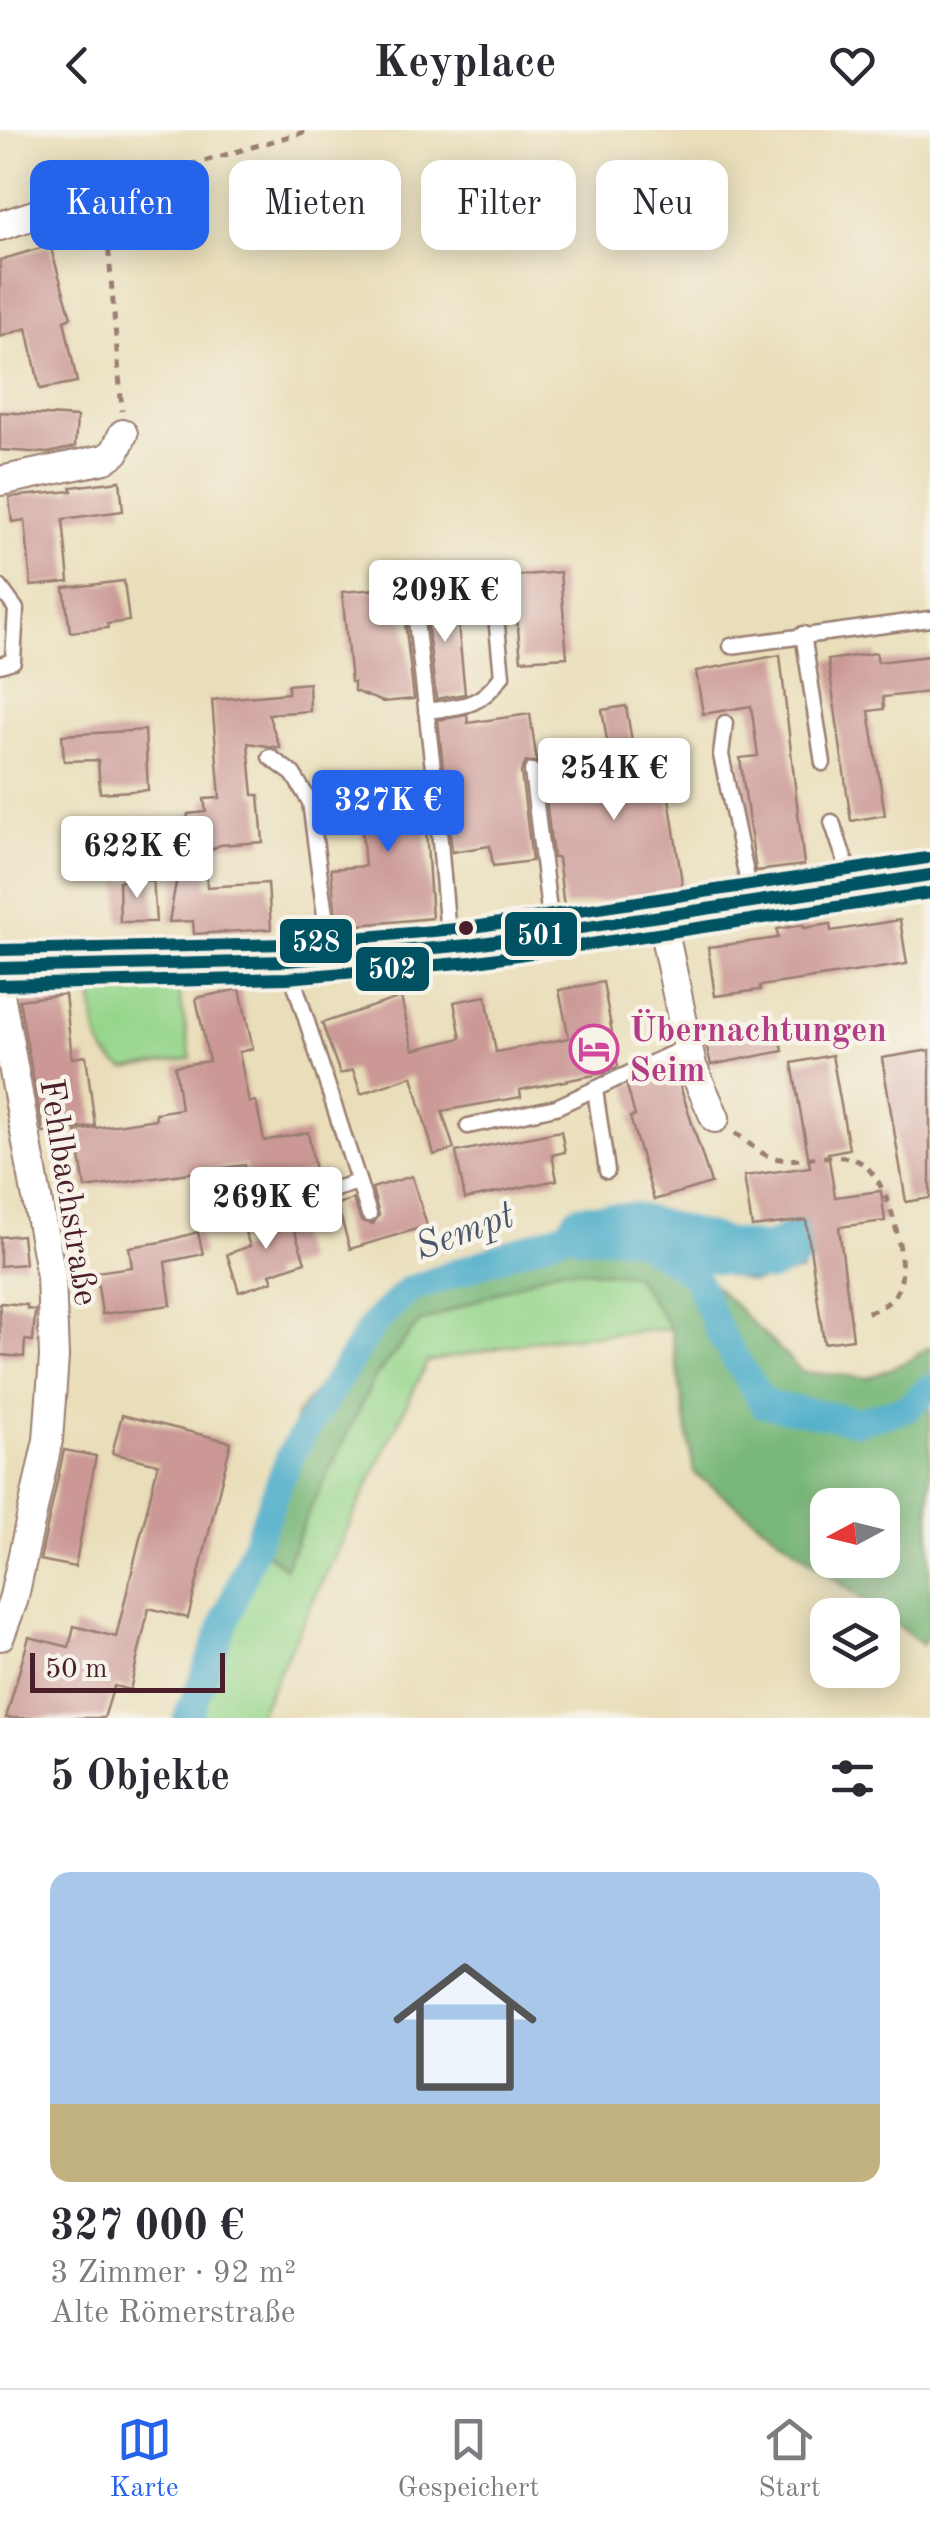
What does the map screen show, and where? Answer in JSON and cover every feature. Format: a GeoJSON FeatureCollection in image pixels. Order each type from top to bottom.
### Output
{"type":"FeatureCollection","features":[{"type":"Feature","properties":{"kind":"main road"},"geometry":{"type":"LineString","coordinates":[[0,968],[330,958],[552,933],[930,875]]}},
{"type":"Feature","properties":{"kind":"street"},"geometry":{"type":"LineString","coordinates":[[0,226],[30,216]]}},
{"type":"Feature","properties":{"kind":"street"},"geometry":{"type":"LineString","coordinates":[[0,481],[104,459],[115,452],[122,434]]}},
{"type":"Feature","properties":{"kind":"street"},"geometry":{"type":"LineString","coordinates":[[661,917],[692,1066],[714,1118]]}},
{"type":"Feature","properties":{"kind":"street","name":"Fehlbachstraße"},"geometry":{"type":"LineString","coordinates":[[0,994],[51,1276],[54,1357],[48,1440],[13,1601],[0,1636]]}},
{"type":"Feature","properties":{"kind":"lane"},"geometry":{"type":"LineString","coordinates":[[426,711],[473,705],[490,693],[502,676],[494,597],[479,584],[462,578],[412,586],[449,946]]}},
{"type":"Feature","properties":{"kind":"lane"},"geometry":{"type":"LineString","coordinates":[[0,587],[16,609],[12,661],[0,665]]}},
{"type":"Feature","properties":{"kind":"lane"},"geometry":{"type":"LineString","coordinates":[[731,646],[930,619]]}},
{"type":"Feature","properties":{"kind":"lane"},"geometry":{"type":"LineString","coordinates":[[803,634],[824,764]]}},
{"type":"Feature","properties":{"kind":"lane"},"geometry":{"type":"LineString","coordinates":[[725,723],[721,755],[752,903]]}},
{"type":"Feature","properties":{"kind":"lane"},"geometry":{"type":"LineString","coordinates":[[270,756],[293,774],[310,802],[330,958]]}},
{"type":"Feature","properties":{"kind":"lane"},"geometry":{"type":"LineString","coordinates":[[532,771],[552,933]]}},
{"type":"Feature","properties":{"kind":"lane"},"geometry":{"type":"LineString","coordinates":[[832,822],[854,887]]}},
{"type":"Feature","properties":{"kind":"lane"},"geometry":{"type":"LineString","coordinates":[[288,961],[369,1214]]}},
{"type":"Feature","properties":{"kind":"lane"},"geometry":{"type":"LineString","coordinates":[[468,1126],[556,1108],[688,1046]]}},
{"type":"Feature","properties":{"kind":"lane"},"geometry":{"type":"LineString","coordinates":[[594,1090],[607,1171]]}},
{"type":"Feature","properties":{"kind":"lane"},"geometry":{"type":"LineString","coordinates":[[252,1215],[358,1182]]}},
{"type":"Feature","properties":{"kind":"path"},"geometry":{"type":"LineString","coordinates":[[209,161],[311,130]]}},
{"type":"Feature","properties":{"kind":"path"},"geometry":{"type":"LineString","coordinates":[[108,250],[122,434]]}},
{"type":"Feature","properties":{"kind":"path"},"geometry":{"type":"LineString","coordinates":[[714,1118],[769,1157],[858,1161],[874,1176],[890,1206],[902,1275],[892,1298],[880,1310],[863,1313]]}},
{"type":"Feature","properties":{"kind":"green space"},"geometry":{"type":"Polygon","coordinates":[[[174,986],[179,991],[191,1059],[125,1069],[114,1062],[97,1036],[92,991],[174,986]]]}},
{"type":"Feature","properties":{"kind":"green space"},"geometry":{"type":"Polygon","coordinates":[[[641,1213],[802,1372],[868,1378],[930,1347],[930,1625],[923,1645],[900,1628],[900,1598],[860,1598],[834,1578],[900,1578],[900,1488],[810,1488],[810,1560],[694,1473],[671,1329],[634,1275],[559,1268],[419,1323],[375,1377],[285,1568],[264,1551],[296,1415],[373,1316],[577,1218],[641,1213]]]}},
{"type":"Feature","properties":{"kind":"green space"},"geometry":{"type":"Polygon","coordinates":[[[559,1268],[635,1275],[671,1329],[545,1339],[427,1362],[257,1718],[198,1718],[264,1551],[285,1568],[375,1377],[419,1323],[559,1268]]]}},
{"type":"Feature","properties":{"kind":"water"},"geometry":{"type":"Polygon","coordinates":[[[669,1223],[748,1240],[796,1224],[802,1271],[753,1282],[727,1275],[693,1261],[644,1229],[669,1223]]]}},
{"type":"Feature","properties":{"kind":"building"},"geometry":{"type":"Polygon","coordinates":[[[33,250],[51,250],[71,317],[64,320],[77,382],[40,389],[27,328],[0,337],[0,260],[33,250]]]}},
{"type":"Feature","properties":{"kind":"building"},"geometry":{"type":"Polygon","coordinates":[[[0,412],[77,417],[75,447],[48,453],[0,450],[0,412]]]}},
{"type":"Feature","properties":{"kind":"building"},"geometry":{"type":"Polygon","coordinates":[[[120,481],[123,511],[63,519],[69,582],[31,586],[25,520],[12,522],[9,497],[72,491],[71,487],[120,481]]]}},
{"type":"Feature","properties":{"kind":"building"},"geometry":{"type":"Polygon","coordinates":[[[560,572],[567,657],[521,660],[513,576],[560,572]]]}},
{"type":"Feature","properties":{"kind":"building"},"geometry":{"type":"Polygon","coordinates":[[[124,581],[129,621],[107,624],[108,628],[70,632],[64,588],[124,581]]]}},
{"type":"Feature","properties":{"kind":"building"},"geometry":{"type":"Polygon","coordinates":[[[401,587],[414,699],[383,702],[354,691],[342,592],[401,587]]]}},
{"type":"Feature","properties":{"kind":"building"},"geometry":{"type":"Polygon","coordinates":[[[455,593],[465,694],[436,699],[424,596],[455,593]]]}},
{"type":"Feature","properties":{"kind":"building"},"geometry":{"type":"Polygon","coordinates":[[[876,653],[878,662],[930,656],[930,692],[883,697],[884,709],[869,711],[885,815],[851,821],[828,660],[876,653]]]}},
{"type":"Feature","properties":{"kind":"building"},"geometry":{"type":"Polygon","coordinates":[[[780,655],[804,865],[756,871],[740,758],[758,756],[751,706],[703,714],[696,671],[780,655]]]}},
{"type":"Feature","properties":{"kind":"building"},"geometry":{"type":"Polygon","coordinates":[[[309,683],[310,711],[268,714],[280,748],[248,743],[253,795],[259,795],[263,842],[220,845],[205,853],[207,887],[268,883],[271,929],[194,934],[193,921],[169,922],[188,814],[206,812],[204,799],[220,798],[212,700],[288,693],[288,685],[309,683]]]}},
{"type":"Feature","properties":{"kind":"building"},"geometry":{"type":"Polygon","coordinates":[[[626,706],[633,747],[655,744],[658,759],[663,759],[683,889],[564,907],[558,858],[553,858],[543,773],[611,765],[602,710],[626,706]]]}},
{"type":"Feature","properties":{"kind":"building"},"geometry":{"type":"Polygon","coordinates":[[[530,714],[537,762],[526,762],[521,772],[532,861],[493,866],[490,846],[452,852],[438,720],[467,715],[468,723],[530,714]]]}},
{"type":"Feature","properties":{"kind":"building"},"geometry":{"type":"Polygon","coordinates":[[[145,730],[148,790],[100,793],[98,760],[64,761],[62,735],[145,730]]]}},
{"type":"Feature","properties":{"kind":"building"},"geometry":{"type":"Polygon","coordinates":[[[422,770],[432,918],[337,927],[331,869],[365,866],[357,776],[422,770]]]}},
{"type":"Feature","properties":{"kind":"building"},"geometry":{"type":"Polygon","coordinates":[[[153,880],[156,922],[120,922],[119,881],[153,880]]]}},
{"type":"Feature","properties":{"kind":"building"},"geometry":{"type":"Polygon","coordinates":[[[900,920],[907,964],[715,996],[708,947],[778,938],[777,929],[803,925],[804,928],[830,924],[831,931],[900,920]]]}},
{"type":"Feature","properties":{"kind":"building"},"geometry":{"type":"Polygon","coordinates":[[[603,982],[618,1066],[604,1073],[520,1090],[521,1097],[442,1111],[454,1149],[434,1155],[412,1076],[361,1094],[353,1070],[340,1074],[322,1023],[401,997],[413,1050],[461,1038],[454,1002],[486,996],[496,1052],[569,1038],[559,990],[603,982]]]}},
{"type":"Feature","properties":{"kind":"building"},"geometry":{"type":"Polygon","coordinates":[[[240,989],[253,1049],[239,1052],[249,1103],[256,1101],[264,1141],[308,1132],[315,1171],[248,1184],[245,1165],[85,1188],[76,1131],[156,1119],[155,1113],[181,1109],[175,1066],[209,1061],[196,998],[240,989]]]}},
{"type":"Feature","properties":{"kind":"building"},"geometry":{"type":"Polygon","coordinates":[[[65,994],[72,1058],[86,1056],[95,1126],[43,1133],[19,1000],[65,994]]]}},
{"type":"Feature","properties":{"kind":"building"},"geometry":{"type":"Polygon","coordinates":[[[778,1027],[783,1051],[711,1065],[705,1040],[778,1027]]]}},
{"type":"Feature","properties":{"kind":"building"},"geometry":{"type":"Polygon","coordinates":[[[930,1050],[930,1198],[906,1202],[882,1058],[930,1050]]]}},
{"type":"Feature","properties":{"kind":"building"},"geometry":{"type":"Polygon","coordinates":[[[832,1055],[849,1149],[828,1153],[835,1197],[881,1191],[885,1221],[839,1227],[853,1339],[824,1343],[806,1220],[752,1227],[744,1176],[810,1167],[792,1063],[832,1055]]]}},
{"type":"Feature","properties":{"kind":"building"},"geometry":{"type":"Polygon","coordinates":[[[674,1067],[711,1183],[654,1200],[630,1117],[635,1116],[627,1086],[674,1067]]]}},
{"type":"Feature","properties":{"kind":"building"},"geometry":{"type":"Polygon","coordinates":[[[561,1131],[565,1152],[552,1155],[557,1180],[465,1199],[456,1152],[561,1131]]]}},
{"type":"Feature","properties":{"kind":"building"},"geometry":{"type":"Polygon","coordinates":[[[412,1176],[427,1226],[350,1249],[337,1204],[353,1199],[361,1221],[373,1224],[379,1215],[372,1188],[412,1176]]]}},
{"type":"Feature","properties":{"kind":"building"},"geometry":{"type":"Polygon","coordinates":[[[289,1214],[305,1262],[270,1274],[273,1281],[239,1292],[227,1254],[250,1246],[243,1226],[289,1214]]]}},
{"type":"Feature","properties":{"kind":"building"},"geometry":{"type":"Polygon","coordinates":[[[198,1232],[203,1254],[165,1262],[171,1305],[102,1314],[96,1272],[132,1267],[129,1247],[198,1232]]]}},
{"type":"Feature","properties":{"kind":"building"},"geometry":{"type":"Polygon","coordinates":[[[22,1235],[25,1264],[0,1266],[0,1237],[22,1235]]]}},
{"type":"Feature","properties":{"kind":"building"},"geometry":{"type":"Polygon","coordinates":[[[0,1303],[27,1305],[27,1309],[35,1310],[33,1341],[25,1340],[24,1357],[0,1355],[0,1303]]]}},
{"type":"Feature","properties":{"kind":"building"},"geometry":{"type":"Polygon","coordinates":[[[122,1415],[231,1442],[188,1618],[149,1608],[130,1690],[114,1686],[104,1718],[6,1718],[29,1637],[69,1647],[74,1626],[116,1637],[158,1464],[112,1453],[122,1415]]]}},
{"type":"Feature","properties":{"kind":"building"},"geometry":{"type":"Polygon","coordinates":[[[64,1450],[96,1456],[75,1567],[40,1560],[64,1450]]]}},
{"type":"Feature","properties":{"kind":"waterway"},"geometry":{"type":"LineString","coordinates":[[583,1227],[632,1226],[723,1251],[769,1258],[799,1243]]}},
{"type":"Feature","properties":{"kind":"waterway","name":"Sempt"},"geometry":{"type":"LineString","coordinates":[[187,1718],[291,1453],[374,1323],[409,1290],[583,1227],[640,1240],[695,1276],[720,1334],[764,1404],[858,1421],[907,1408],[930,1388]]}},
{"type":"Feature","properties":{"kind":"transit line","name":"528"},"geometry":{"type":"LineString","coordinates":[[0,950],[286,944],[467,928],[927,858]]}},
{"type":"Feature","properties":{"kind":"transit line","name":"501"},"geometry":{"type":"LineString","coordinates":[[0,968],[287,961],[469,945],[930,875]]}},
{"type":"Feature","properties":{"kind":"transit line","name":"502"},"geometry":{"type":"LineString","coordinates":[[0,985],[287,978],[471,962],[930,893]]}},
{"type":"Feature","properties":{"kind":"place","name":"Übernachtungen Seim"},"geometry":{"type":"Point","coordinates":[594,1049]}}]}
